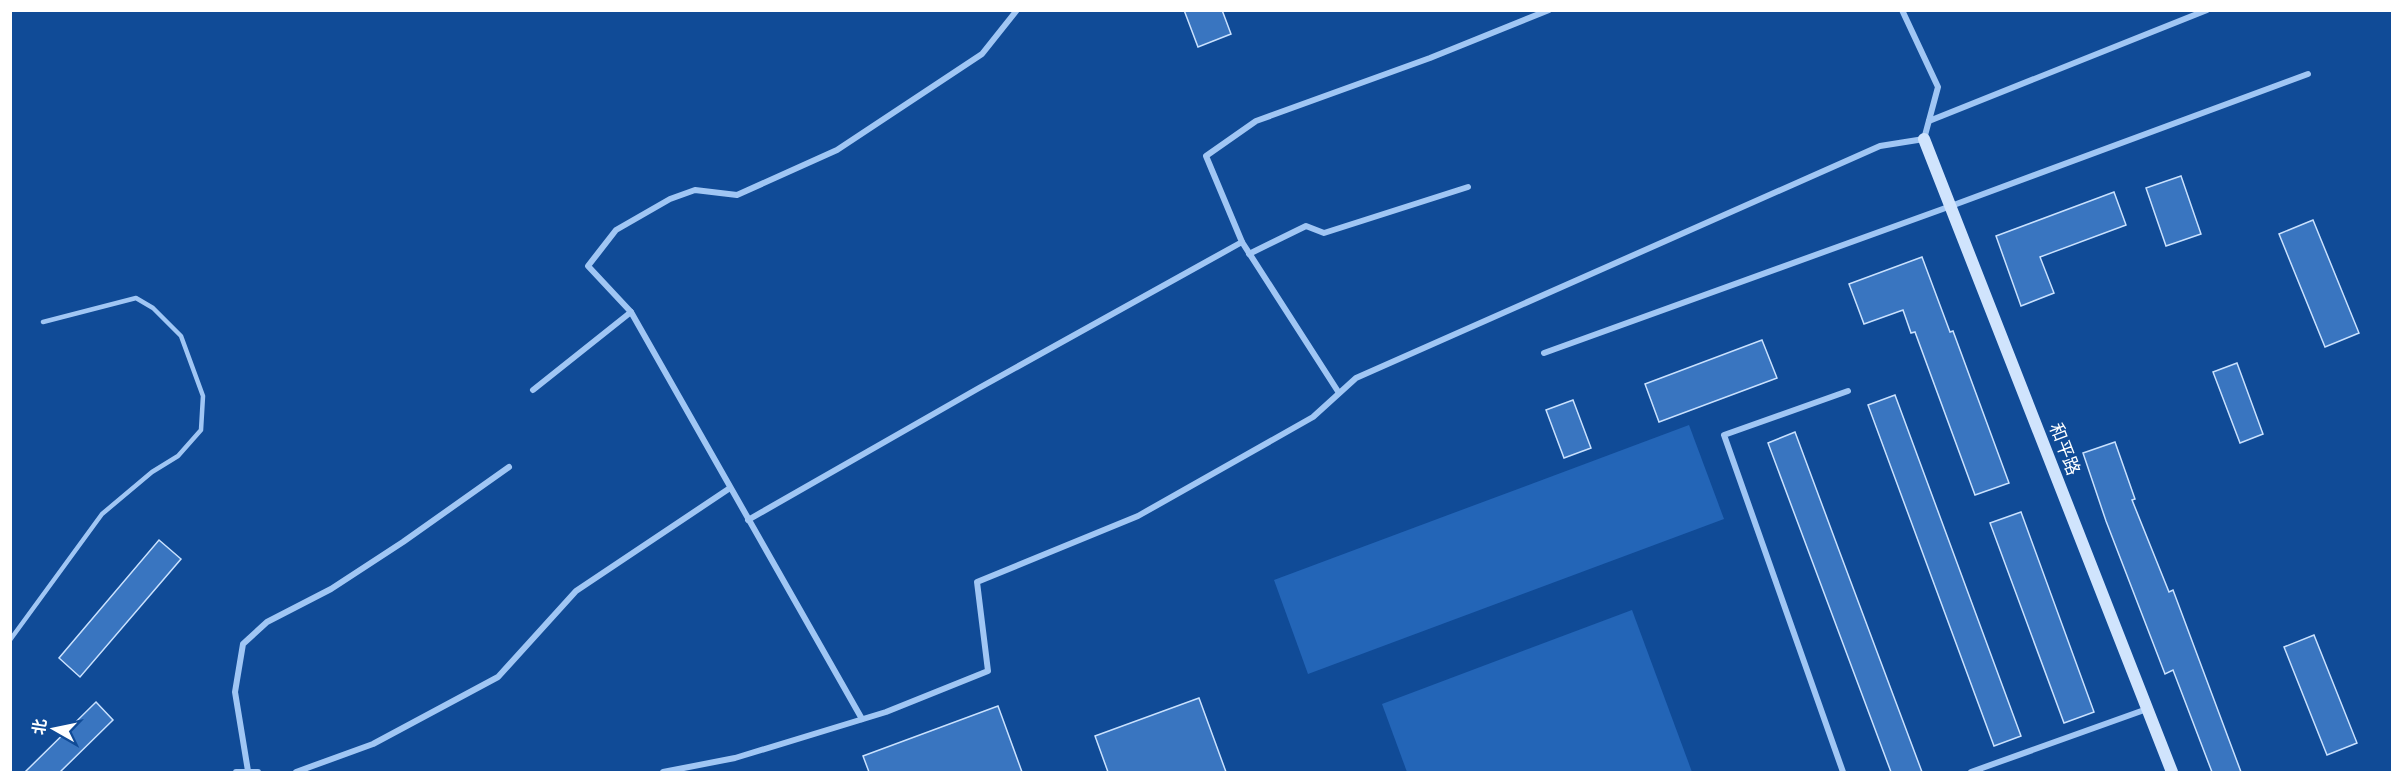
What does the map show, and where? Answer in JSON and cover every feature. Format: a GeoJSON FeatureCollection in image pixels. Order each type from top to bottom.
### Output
{"type":"FeatureCollection","features":[{"type":"Feature","properties":{"kind":"street"},"geometry":{"type":"LineString","coordinates":[[861,719],[631,312],[588,266],[616,230],[670,199],[695,190],[737,195],[837,150],[982,54],[1017,10]]}},
{"type":"Feature","properties":{"kind":"street"},"geometry":{"type":"LineString","coordinates":[[1339,393],[1242,242],[1206,156],[1256,122],[1430,58],[1549,10]]}},
{"type":"Feature","properties":{"kind":"street"},"geometry":{"type":"LineString","coordinates":[[663,772],[735,758],[886,712],[988,671],[977,582],[1138,516],[1313,417],[1356,378],[1880,146],[1924,139],[1938,87],[1902,10]]}},
{"type":"Feature","properties":{"kind":"street"},"geometry":{"type":"LineString","coordinates":[[1929,121],[2207,10]]}},
{"type":"Feature","properties":{"kind":"street"},"geometry":{"type":"LineString","coordinates":[[1544,353],[2308,74]]}},
{"type":"Feature","properties":{"kind":"street","name":"和平路"},"geometry":{"type":"LineString","coordinates":[[1924,139],[2172,772]]}},
{"type":"Feature","properties":{"kind":"street"},"geometry":{"type":"LineString","coordinates":[[1249,254],[1306,226],[1324,233],[1468,187]]}},
{"type":"Feature","properties":{"kind":"street"},"geometry":{"type":"LineString","coordinates":[[748,520],[1242,242]]}},
{"type":"Feature","properties":{"kind":"street"},"geometry":{"type":"LineString","coordinates":[[533,390],[631,312]]}},
{"type":"Feature","properties":{"kind":"street"},"geometry":{"type":"LineString","coordinates":[[1843,772],[1724,435],[1848,391]]}},
{"type":"Feature","properties":{"kind":"street"},"geometry":{"type":"LineString","coordinates":[[248,771],[235,692],[243,644],[267,622],[331,589],[403,542],[509,467]]}},
{"type":"Feature","properties":{"kind":"street"},"geometry":{"type":"LineString","coordinates":[[296,772],[373,744],[498,677],[576,591],[730,488]]}},
{"type":"Feature","properties":{"kind":"street"},"geometry":{"type":"LineString","coordinates":[[1971,772],[2147,710]]}},
{"type":"Feature","properties":{"kind":"street"},"geometry":{"type":"LineString","coordinates":[[236,772],[258,772]]}},
{"type":"Feature","properties":{"kind":"lane"},"geometry":{"type":"LineString","coordinates":[[10,640],[102,514],[152,472],[178,456],[201,430],[203,396],[195,370],[181,336],[153,308],[136,298],[43,322]]}},
{"type":"Feature","properties":{"kind":"shaded area"},"geometry":{"type":"Polygon","coordinates":[[[1689,425],[1724,519],[1308,674],[1274,580],[1689,425]]]}},
{"type":"Feature","properties":{"kind":"shaded area"},"geometry":{"type":"Polygon","coordinates":[[[1632,610],[1692,772],[1407,772],[1382,704],[1632,610]]]}},
{"type":"Feature","properties":{"kind":"building"},"geometry":{"type":"Polygon","coordinates":[[[1184,10],[1222,10],[1231,34],[1198,47],[1184,10]]]}},
{"type":"Feature","properties":{"kind":"building"},"geometry":{"type":"Polygon","coordinates":[[[2181,176],[2201,234],[2166,246],[2146,188],[2181,176]]]}},
{"type":"Feature","properties":{"kind":"building"},"geometry":{"type":"Polygon","coordinates":[[[2114,192],[2126,225],[2040,257],[2054,293],[2021,306],[1996,236],[2114,192]]]}},
{"type":"Feature","properties":{"kind":"building"},"geometry":{"type":"Polygon","coordinates":[[[2313,220],[2359,333],[2325,347],[2279,234],[2313,220]]]}},
{"type":"Feature","properties":{"kind":"building"},"geometry":{"type":"Polygon","coordinates":[[[1922,257],[1950,332],[1953,331],[2009,483],[1975,495],[1915,332],[1911,333],[1903,310],[1864,324],[1849,284],[1922,257]]]}},
{"type":"Feature","properties":{"kind":"building"},"geometry":{"type":"Polygon","coordinates":[[[1762,340],[1777,378],[1659,422],[1645,384],[1762,340]]]}},
{"type":"Feature","properties":{"kind":"building"},"geometry":{"type":"Polygon","coordinates":[[[2237,363],[2263,434],[2240,443],[2213,372],[2237,363]]]}},
{"type":"Feature","properties":{"kind":"building"},"geometry":{"type":"Polygon","coordinates":[[[1895,395],[2021,736],[1994,746],[1868,405],[1895,395]]]}},
{"type":"Feature","properties":{"kind":"building"},"geometry":{"type":"Polygon","coordinates":[[[1573,400],[1591,448],[1564,458],[1546,410],[1573,400]]]}},
{"type":"Feature","properties":{"kind":"building"},"geometry":{"type":"Polygon","coordinates":[[[1795,432],[1922,772],[1891,772],[1768,443],[1795,432]]]}},
{"type":"Feature","properties":{"kind":"building"},"geometry":{"type":"Polygon","coordinates":[[[2115,442],[2135,499],[2132,500],[2169,592],[2173,590],[2241,772],[2212,772],[2173,670],[2165,674],[2106,521],[2083,453],[2115,442]]]}},
{"type":"Feature","properties":{"kind":"building"},"geometry":{"type":"Polygon","coordinates":[[[2021,512],[2094,712],[2064,723],[1990,523],[2021,512]]]}},
{"type":"Feature","properties":{"kind":"building"},"geometry":{"type":"Polygon","coordinates":[[[159,540],[181,559],[80,677],[59,658],[159,540]]]}},
{"type":"Feature","properties":{"kind":"building"},"geometry":{"type":"Polygon","coordinates":[[[2314,635],[2357,743],[2327,755],[2284,647],[2314,635]]]}},
{"type":"Feature","properties":{"kind":"building"},"geometry":{"type":"Polygon","coordinates":[[[1199,698],[1226,772],[1108,772],[1095,736],[1199,698]]]}},
{"type":"Feature","properties":{"kind":"building"},"geometry":{"type":"Polygon","coordinates":[[[96,702],[113,720],[60,772],[25,772],[96,702]]]}},
{"type":"Feature","properties":{"kind":"building"},"geometry":{"type":"Polygon","coordinates":[[[998,706],[1022,772],[869,772],[863,756],[998,706]]]}}]}
